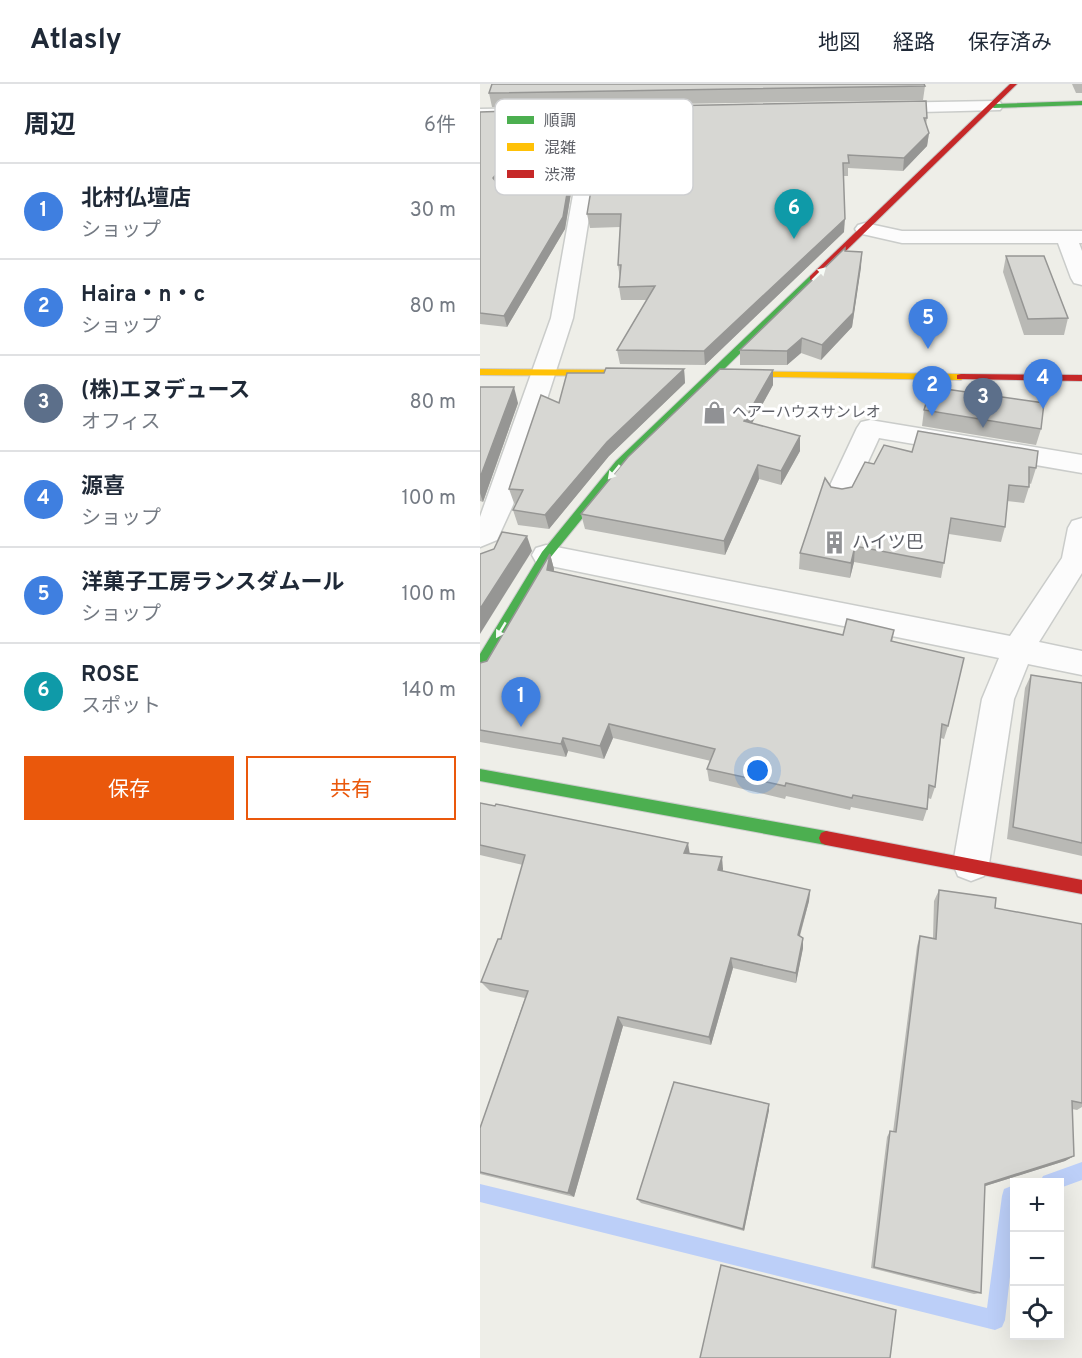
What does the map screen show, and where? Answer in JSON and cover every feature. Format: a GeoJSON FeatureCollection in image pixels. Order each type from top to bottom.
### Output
{"type":"FeatureCollection","features":[{"type":"Feature","properties":{"kind":"street"},"geometry":{"type":"LineString","coordinates":[[480,665],[551,548],[620,464],[717,374],[1014,84]]}},
{"type":"Feature","properties":{"kind":"street"},"geometry":{"type":"LineString","coordinates":[[557,99],[558,94]]}},
{"type":"Feature","properties":{"kind":"street"},"geometry":{"type":"LineString","coordinates":[[863,108],[1082,103]]}},
{"type":"Feature","properties":{"kind":"street"},"geometry":{"type":"LineString","coordinates":[[480,114],[495,114]]}},
{"type":"Feature","properties":{"kind":"street"},"geometry":{"type":"LineString","coordinates":[[572,195],[562,318],[499,506],[500,536],[1082,663]]}},
{"type":"Feature","properties":{"kind":"street"},"geometry":{"type":"LineString","coordinates":[[865,229],[902,237],[1074,237],[1082,278]]}},
{"type":"Feature","properties":{"kind":"street"},"geometry":{"type":"LineString","coordinates":[[480,372],[659,373]]}},
{"type":"Feature","properties":{"kind":"street"},"geometry":{"type":"LineString","coordinates":[[694,374],[1082,378]]}},
{"type":"Feature","properties":{"kind":"street"},"geometry":{"type":"LineString","coordinates":[[840,494],[870,428],[1082,464]]}},
{"type":"Feature","properties":{"kind":"street"},"geometry":{"type":"LineString","coordinates":[[971,864],[998,699],[1018,648],[1076,559],[1082,528]]}},
{"type":"Feature","properties":{"kind":"street"},"geometry":{"type":"LineString","coordinates":[[480,775],[971,864],[1082,887]]}},
{"type":"Feature","properties":{"kind":"building"},"geometry":{"type":"Polygon","coordinates":[[[492,84],[924,84],[925,86],[489,93],[492,84]]]}},
{"type":"Feature","properties":{"kind":"building"},"geometry":{"type":"Polygon","coordinates":[[[926,101],[927,118],[924,118],[929,133],[904,158],[848,155],[849,163],[843,163],[845,219],[704,351],[617,350],[655,286],[619,287],[621,214],[587,214],[590,195],[693,195],[693,105],[926,101]]]}},
{"type":"Feature","properties":{"kind":"building"},"geometry":{"type":"Polygon","coordinates":[[[480,112],[495,112],[495,176],[493,178],[495,195],[567,195],[563,217],[504,316],[480,313],[480,112]]]}},
{"type":"Feature","properties":{"kind":"building"},"geometry":{"type":"Polygon","coordinates":[[[845,248],[845,251],[862,252],[853,313],[822,345],[802,338],[787,351],[740,350],[845,248]]]}},
{"type":"Feature","properties":{"kind":"building"},"geometry":{"type":"Polygon","coordinates":[[[1006,256],[1044,256],[1068,318],[1028,319],[1006,256]]]}},
{"type":"Feature","properties":{"kind":"building"},"geometry":{"type":"Polygon","coordinates":[[[606,368],[684,369],[607,442],[545,515],[513,510],[523,490],[509,489],[541,395],[559,403],[567,373],[604,373],[606,368]]]}},
{"type":"Feature","properties":{"kind":"building"},"geometry":{"type":"Polygon","coordinates":[[[720,369],[773,370],[744,421],[800,436],[781,471],[758,465],[724,541],[581,514],[628,457],[720,369]]]}},
{"type":"Feature","properties":{"kind":"building"},"geometry":{"type":"Polygon","coordinates":[[[480,387],[514,387],[480,478],[480,387]]]}},
{"type":"Feature","properties":{"kind":"building"},"geometry":{"type":"Polygon","coordinates":[[[931,387],[1044,403],[1041,429],[924,410],[931,387]]]}},
{"type":"Feature","properties":{"kind":"building"},"geometry":{"type":"Polygon","coordinates":[[[918,431],[1038,451],[1036,468],[1029,467],[1029,487],[1009,485],[1005,527],[951,518],[944,563],[855,546],[851,563],[800,553],[825,478],[831,487],[842,489],[852,487],[865,462],[874,464],[884,445],[912,452],[918,431]]]}},
{"type":"Feature","properties":{"kind":"building"},"geometry":{"type":"Polygon","coordinates":[[[502,532],[527,536],[480,609],[480,554],[494,549],[502,532]]]}},
{"type":"Feature","properties":{"kind":"building"},"geometry":{"type":"Polygon","coordinates":[[[550,554],[547,570],[843,635],[847,619],[894,630],[891,641],[964,658],[948,726],[942,724],[935,787],[929,785],[927,809],[853,795],[852,798],[786,783],[785,786],[707,769],[715,749],[609,724],[600,746],[563,738],[561,744],[480,730],[480,663],[487,661],[550,554]]]}},
{"type":"Feature","properties":{"kind":"building"},"geometry":{"type":"Polygon","coordinates":[[[1031,675],[1082,683],[1082,843],[1013,827],[1031,675]]]}},
{"type":"Feature","properties":{"kind":"building"},"geometry":{"type":"Polygon","coordinates":[[[480,803],[495,806],[496,804],[688,843],[684,853],[722,857],[718,870],[810,890],[798,935],[803,938],[796,973],[731,958],[709,1037],[618,1017],[568,1193],[480,1172],[480,1128],[528,991],[481,982],[498,939],[501,939],[525,855],[480,845],[480,803]]]}},
{"type":"Feature","properties":{"kind":"building"},"geometry":{"type":"Polygon","coordinates":[[[939,890],[996,898],[995,908],[1082,924],[1082,1103],[1072,1101],[1074,1156],[985,1184],[981,1293],[874,1267],[890,1131],[896,1132],[920,936],[936,939],[939,890]]]}},
{"type":"Feature","properties":{"kind":"building"},"geometry":{"type":"Polygon","coordinates":[[[674,1082],[769,1104],[743,1229],[637,1199],[674,1082]]]}},
{"type":"Feature","properties":{"kind":"building"},"geometry":{"type":"Polygon","coordinates":[[[721,1265],[896,1310],[890,1358],[700,1358],[721,1265]]]}},
{"type":"Feature","properties":{"kind":"waterway"},"geometry":{"type":"LineString","coordinates":[[1061,1178],[1082,1171]]}},
{"type":"Feature","properties":{"kind":"waterway"},"geometry":{"type":"LineString","coordinates":[[480,1193],[995,1320],[1010,1204]]}},
{"type":"Feature","properties":{"kind":"traffic: fast"},"geometry":{"type":"LineString","coordinates":[[994,106],[1082,103]]}},
{"type":"Feature","properties":{"kind":"traffic: fast"},"geometry":{"type":"LineString","coordinates":[[480,665],[546,555],[620,464],[813,278]]}},
{"type":"Feature","properties":{"kind":"traffic: fast"},"geometry":{"type":"LineString","coordinates":[[480,775],[826,838]]}},
{"type":"Feature","properties":{"kind":"traffic: slow"},"geometry":{"type":"LineString","coordinates":[[480,372],[648,373]]}},
{"type":"Feature","properties":{"kind":"traffic: slow"},"geometry":{"type":"LineString","coordinates":[[727,374],[961,377]]}},
{"type":"Feature","properties":{"kind":"traffic: jam"},"geometry":{"type":"LineString","coordinates":[[813,278],[1014,84]]}},
{"type":"Feature","properties":{"kind":"traffic: jam"},"geometry":{"type":"LineString","coordinates":[[961,377],[1082,378]]}},
{"type":"Feature","properties":{"kind":"traffic: jam"},"geometry":{"type":"LineString","coordinates":[[826,838],[1082,887]]}},
{"type":"Feature","properties":{"kind":"place","name":"ROSE"},"geometry":{"type":"Point","coordinates":[794,239]}},
{"type":"Feature","properties":{"kind":"place","name":"洋菓子工房ランスダムール"},"geometry":{"type":"Point","coordinates":[928,349]}},
{"type":"Feature","properties":{"kind":"place","name":"源喜"},"geometry":{"type":"Point","coordinates":[1043,409]}},
{"type":"Feature","properties":{"kind":"place","name":"ヘアーハウスサンレオ"},"geometry":{"type":"Point","coordinates":[714,412]}},
{"type":"Feature","properties":{"kind":"place","name":"Haira・n・c"},"geometry":{"type":"Point","coordinates":[932,416]}},
{"type":"Feature","properties":{"kind":"place","name":"(株)エヌデュース"},"geometry":{"type":"Point","coordinates":[983,428]}},
{"type":"Feature","properties":{"kind":"place","name":"ハイツ巴"},"geometry":{"type":"Point","coordinates":[834,542]}},
{"type":"Feature","properties":{"kind":"place","name":"北村仏壇店"},"geometry":{"type":"Point","coordinates":[521,727]}}]}
